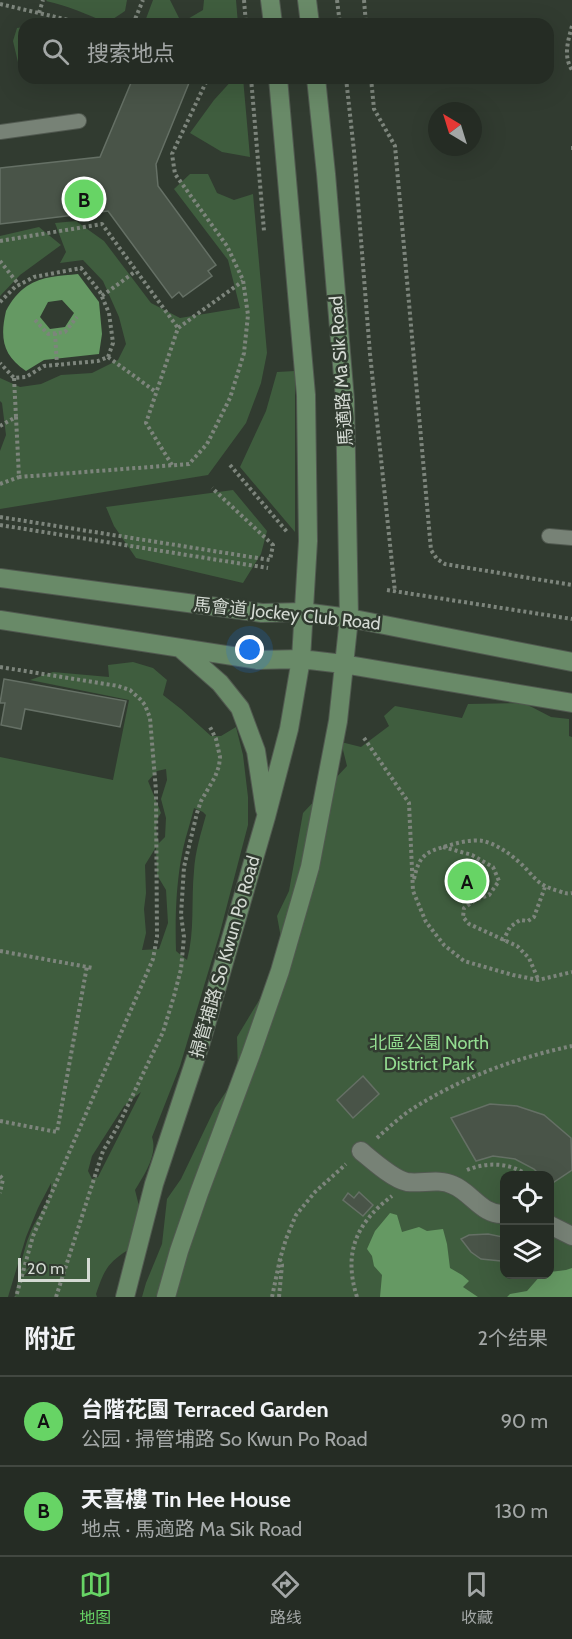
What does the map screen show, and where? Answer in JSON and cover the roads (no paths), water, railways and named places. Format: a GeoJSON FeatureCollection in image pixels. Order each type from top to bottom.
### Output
{"type":"FeatureCollection","features":[{"type":"Feature","properties":{"kind":"main road"},"geometry":{"type":"LineString","coordinates":[[270,0],[272,18]]}},
{"type":"Feature","properties":{"kind":"main road"},"geometry":{"type":"LineString","coordinates":[[307,0],[309,18]]}},
{"type":"Feature","properties":{"kind":"main road","name":"馬適路 Ma Sik Road"},"geometry":{"type":"LineString","coordinates":[[279,84],[306,395],[308,540],[303,612]]}},
{"type":"Feature","properties":{"kind":"main road","name":"馬適路 Ma Sik Road"},"geometry":{"type":"LineString","coordinates":[[317,84],[345,400],[349,618],[343,664]]}},
{"type":"Feature","properties":{"kind":"main road","name":"馬會道 Jockey Club Road"},"geometry":{"type":"LineString","coordinates":[[0,578],[262,613],[303,612],[349,618],[572,662]]}},
{"type":"Feature","properties":{"kind":"main road","name":"掃管埔路 So Kwun Po Road"},"geometry":{"type":"LineString","coordinates":[[125,1297],[154,1184],[201,1042],[289,729],[301,659],[303,612]]}},
{"type":"Feature","properties":{"kind":"main road"},"geometry":{"type":"LineString","coordinates":[[0,620],[258,660],[301,659],[343,664],[572,703]]}},
{"type":"Feature","properties":{"kind":"main road"},"geometry":{"type":"LineString","coordinates":[[180,648],[220,683],[240,708],[256,751],[266,817]]}},
{"type":"Feature","properties":{"kind":"main road"},"geometry":{"type":"LineString","coordinates":[[166,1297],[199,1193],[280,971],[310,867],[338,722],[343,664]]}},
{"type":"Feature","properties":{"kind":"street"},"geometry":{"type":"LineString","coordinates":[[361,1151],[399,1180],[438,1181],[455,1185],[478,1204],[500,1215]]}},
{"type":"Feature","properties":{"kind":"street"},"geometry":{"type":"LineString","coordinates":[[554,1227],[572,1236]]}},
{"type":"Feature","properties":{"kind":"lane"},"geometry":{"type":"LineString","coordinates":[[0,132],[79,121]]}},
{"type":"Feature","properties":{"kind":"lane"},"geometry":{"type":"LineString","coordinates":[[549,536],[572,538]]}},
{"type":"Feature","properties":{"kind":"place","name":"天喜樓 Tin Hee House"},"geometry":{"type":"Point","coordinates":[84,199]}},
{"type":"Feature","properties":{"kind":"place","name":"台階花園 Terraced Garden"},"geometry":{"type":"Point","coordinates":[467,881]}},
{"type":"Feature","properties":{"kind":"park label","name":"北區公園 North District Park"},"geometry":{"type":"Point","coordinates":[429,1053]}}]}
